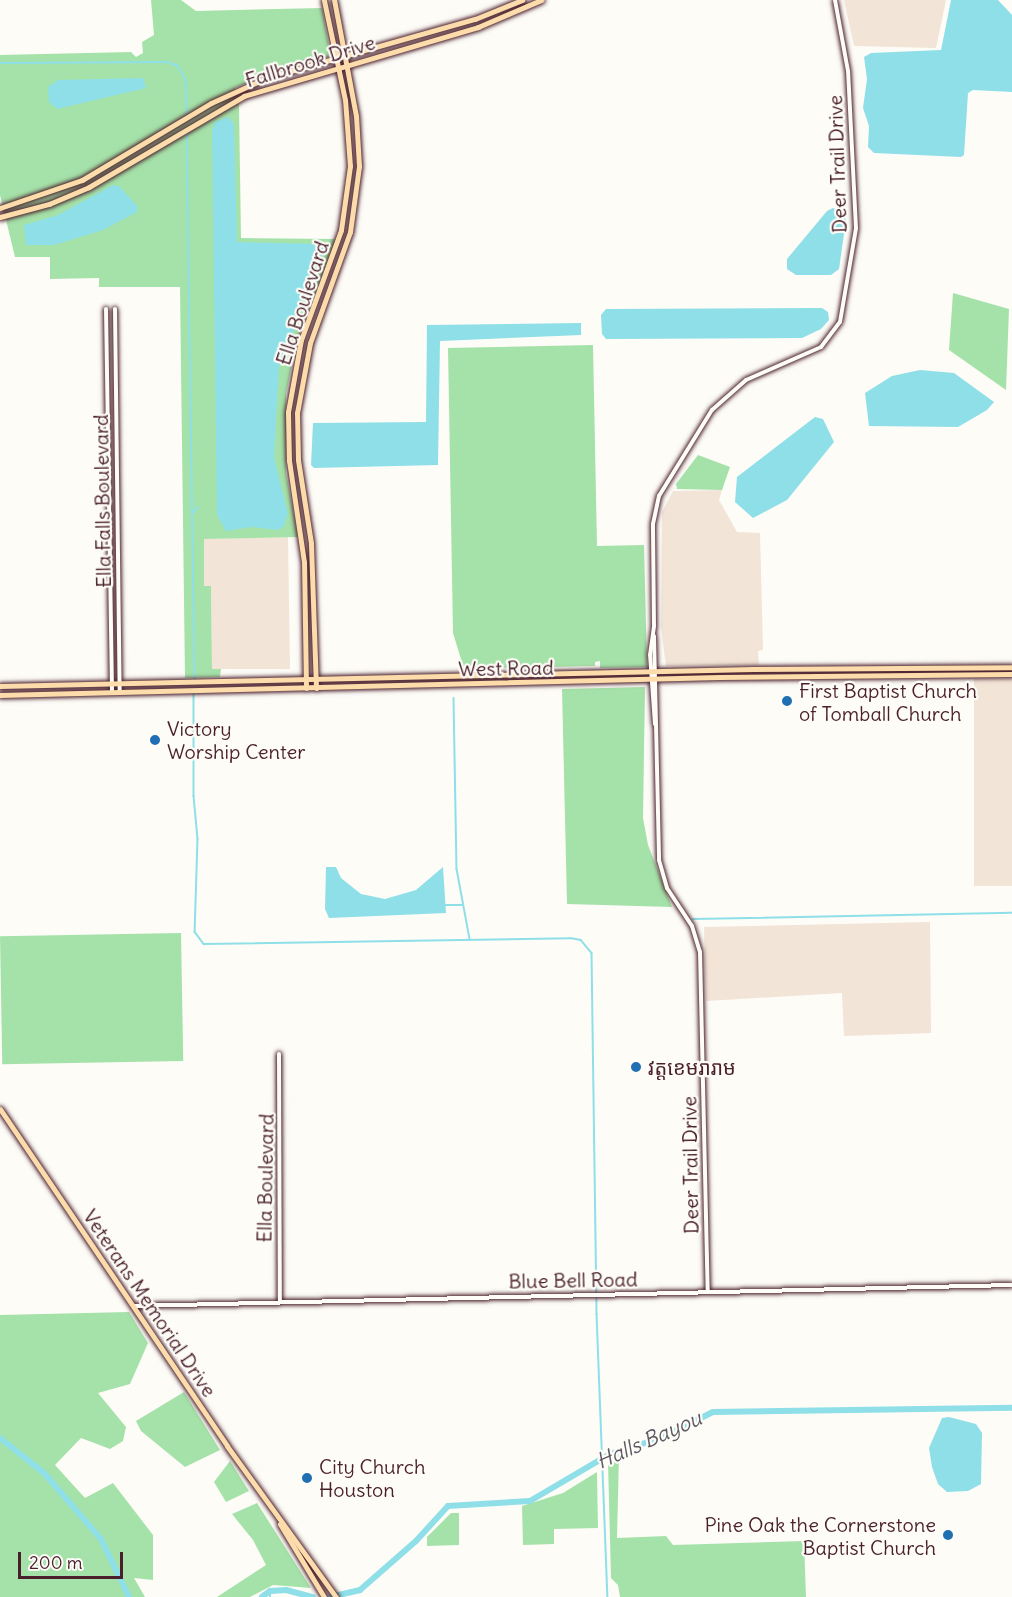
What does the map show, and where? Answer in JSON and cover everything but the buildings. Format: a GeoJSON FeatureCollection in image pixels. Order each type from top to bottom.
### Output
{"type":"FeatureCollection","features":[{"type":"Feature","properties":{"kind":"main road","name":"Ella Boulevard"},"geometry":{"type":"LineString","coordinates":[[306,688],[302,543],[288,454],[290,400],[301,340],[337,246],[350,172],[347,117],[324,0]]}},
{"type":"Feature","properties":{"kind":"main road","name":"Ella Boulevard"},"geometry":{"type":"LineString","coordinates":[[316,688],[310,541],[297,447],[298,401],[310,343],[345,249],[359,172],[356,116],[334,0]]}},
{"type":"Feature","properties":{"kind":"main road","name":"Fallbrook Drive"},"geometry":{"type":"LineString","coordinates":[[0,208],[64,189],[191,115],[250,84],[336,57],[475,19],[522,0]]}},
{"type":"Feature","properties":{"kind":"main road","name":"Fallbrook Drive"},"geometry":{"type":"LineString","coordinates":[[0,217],[67,196],[254,92],[494,22],[541,0]]}},
{"type":"Feature","properties":{"kind":"main road"},"geometry":{"type":"LineString","coordinates":[[250,84],[254,92]]}},
{"type":"Feature","properties":{"kind":"main road"},"geometry":{"type":"LineString","coordinates":[[191,115],[198,122]]}},
{"type":"Feature","properties":{"kind":"main road"},"geometry":{"type":"LineString","coordinates":[[350,172],[359,172]]}},
{"type":"Feature","properties":{"kind":"main road"},"geometry":{"type":"LineString","coordinates":[[64,189],[67,196]]}},
{"type":"Feature","properties":{"kind":"main road"},"geometry":{"type":"LineString","coordinates":[[337,246],[345,249]]}},
{"type":"Feature","properties":{"kind":"main road"},"geometry":{"type":"LineString","coordinates":[[290,400],[298,401]]}},
{"type":"Feature","properties":{"kind":"main road"},"geometry":{"type":"LineString","coordinates":[[302,543],[310,541]]}},
{"type":"Feature","properties":{"kind":"main road"},"geometry":{"type":"LineString","coordinates":[[305,604],[313,604]]}},
{"type":"Feature","properties":{"kind":"main road","name":"West Road"},"geometry":{"type":"LineString","coordinates":[[0,695],[598,682],[845,670],[1012,667]]}},
{"type":"Feature","properties":{"kind":"main road"},"geometry":{"type":"LineString","coordinates":[[720,670],[720,677]]}},
{"type":"Feature","properties":{"kind":"main road","name":"West Road"},"geometry":{"type":"LineString","coordinates":[[0,686],[720,670],[845,679],[1012,674]]}},
{"type":"Feature","properties":{"kind":"main road"},"geometry":{"type":"LineString","coordinates":[[845,670],[845,679]]}},
{"type":"Feature","properties":{"kind":"main road"},"geometry":{"type":"LineString","coordinates":[[597,673],[598,682]]}},
{"type":"Feature","properties":{"kind":"main road"},"geometry":{"type":"LineString","coordinates":[[487,675],[487,684]]}},
{"type":"Feature","properties":{"kind":"main road"},"geometry":{"type":"LineString","coordinates":[[435,677],[436,684]]}},
{"type":"Feature","properties":{"kind":"main road"},"geometry":{"type":"LineString","coordinates":[[43,685],[43,694]]}},
{"type":"Feature","properties":{"kind":"main road","name":"Veterans Memorial Drive"},"geometry":{"type":"LineString","coordinates":[[0,1109],[275,1513],[336,1597]]}},
{"type":"Feature","properties":{"kind":"main road","name":"Veterans Memorial Drive"},"geometry":{"type":"LineString","coordinates":[[275,1513],[324,1597]]}},
{"type":"Feature","properties":{"kind":"street","name":"Deer Trail Drive"},"geometry":{"type":"LineString","coordinates":[[708,1292],[700,952],[692,926],[667,888],[660,869],[653,635],[653,524],[660,496],[712,410],[746,380],[821,347],[840,322],[856,228],[848,71],[835,0]]}},
{"type":"Feature","properties":{"kind":"street","name":"Ella Falls Boulevard"},"geometry":{"type":"LineString","coordinates":[[106,309],[112,692]]}},
{"type":"Feature","properties":{"kind":"street","name":"Ella Falls Boulevard"},"geometry":{"type":"LineString","coordinates":[[115,309],[120,692]]}},
{"type":"Feature","properties":{"kind":"street"},"geometry":{"type":"LineString","coordinates":[[107,395],[116,395]]}},
{"type":"Feature","properties":{"kind":"street"},"geometry":{"type":"LineString","coordinates":[[108,471],[117,471]]}},
{"type":"Feature","properties":{"kind":"street","name":"Ella Boulevard"},"geometry":{"type":"LineString","coordinates":[[279,1054],[280,1302]]}},
{"type":"Feature","properties":{"kind":"street","name":"Blue Bell Road"},"geometry":{"type":"LineString","coordinates":[[134,1306],[1012,1285]]}},
{"type":"Feature","properties":{"kind":"shaded area"},"geometry":{"type":"Polygon","coordinates":[[[844,0],[946,0],[936,48],[854,46],[844,0]]]}},
{"type":"Feature","properties":{"kind":"shaded area"},"geometry":{"type":"Polygon","coordinates":[[[722,490],[719,500],[737,532],[760,533],[763,650],[758,651],[759,665],[666,666],[661,628],[662,512],[673,491],[722,490]]]}},
{"type":"Feature","properties":{"kind":"shaded area"},"geometry":{"type":"Polygon","coordinates":[[[288,537],[290,669],[212,669],[211,587],[204,586],[204,539],[288,537]]]}},
{"type":"Feature","properties":{"kind":"shaded area"},"geometry":{"type":"Polygon","coordinates":[[[974,679],[1012,679],[1012,886],[974,886],[974,679]]]}},
{"type":"Feature","properties":{"kind":"shaded area"},"geometry":{"type":"Polygon","coordinates":[[[930,922],[931,1033],[844,1036],[842,993],[706,1001],[704,927],[930,922]]]}},
{"type":"Feature","properties":{"kind":"green space"},"geometry":{"type":"Polygon","coordinates":[[[151,0],[181,0],[196,11],[322,8],[330,52],[328,57],[276,71],[235,88],[239,105],[241,238],[336,239],[297,341],[286,394],[286,473],[298,537],[204,539],[204,586],[211,586],[212,669],[221,669],[220,677],[185,678],[180,287],[99,287],[99,278],[50,279],[50,257],[15,257],[0,195],[0,55],[131,52],[136,57],[143,53],[142,42],[154,35],[151,0]]]}},
{"type":"Feature","properties":{"kind":"green space"},"geometry":{"type":"Polygon","coordinates":[[[953,293],[1009,309],[1006,390],[949,350],[953,293]]]}},
{"type":"Feature","properties":{"kind":"green space"},"geometry":{"type":"Polygon","coordinates":[[[593,345],[597,546],[644,545],[647,667],[600,668],[600,661],[595,662],[595,666],[464,669],[453,633],[448,348],[593,345]]]}},
{"type":"Feature","properties":{"kind":"green space"},"geometry":{"type":"Polygon","coordinates":[[[698,455],[730,467],[722,490],[677,489],[676,484],[698,455]]]}},
{"type":"Feature","properties":{"kind":"green space"},"geometry":{"type":"Polygon","coordinates":[[[645,687],[643,818],[648,845],[672,907],[567,904],[562,689],[645,687]]]}},
{"type":"Feature","properties":{"kind":"green space"},"geometry":{"type":"Polygon","coordinates":[[[181,933],[183,1061],[2,1064],[0,936],[181,933]]]}},
{"type":"Feature","properties":{"kind":"green space"},"geometry":{"type":"Polygon","coordinates":[[[129,1312],[148,1343],[130,1384],[98,1393],[126,1427],[123,1441],[110,1449],[81,1438],[55,1465],[85,1498],[113,1483],[153,1535],[153,1580],[134,1578],[145,1597],[0,1597],[0,1315],[129,1312]]]}},
{"type":"Feature","properties":{"kind":"green space"},"geometry":{"type":"Polygon","coordinates":[[[184,1392],[220,1450],[185,1467],[141,1431],[136,1421],[184,1392]]]}},
{"type":"Feature","properties":{"kind":"green space"},"geometry":{"type":"Polygon","coordinates":[[[619,1455],[617,1538],[666,1536],[673,1545],[804,1541],[806,1597],[620,1597],[618,1585],[611,1578],[608,1462],[619,1455]]]}},
{"type":"Feature","properties":{"kind":"green space"},"geometry":{"type":"Polygon","coordinates":[[[230,1461],[249,1491],[226,1502],[214,1482],[230,1461]]]}},
{"type":"Feature","properties":{"kind":"green space"},"geometry":{"type":"Polygon","coordinates":[[[597,1472],[598,1528],[554,1529],[554,1544],[523,1545],[522,1506],[563,1493],[597,1472]]]}},
{"type":"Feature","properties":{"kind":"green space"},"geometry":{"type":"Polygon","coordinates":[[[257,1503],[311,1588],[273,1585],[250,1597],[217,1597],[266,1565],[253,1540],[232,1514],[257,1503]]]}},
{"type":"Feature","properties":{"kind":"green space"},"geometry":{"type":"Polygon","coordinates":[[[451,1513],[459,1513],[459,1545],[427,1546],[427,1537],[451,1513]]]}},
{"type":"Feature","properties":{"kind":"water"},"geometry":{"type":"Polygon","coordinates":[[[951,0],[998,0],[1012,15],[1012,92],[973,90],[968,93],[964,155],[961,157],[874,153],[868,147],[869,126],[863,108],[867,79],[864,57],[871,53],[941,50],[951,0]]]}},
{"type":"Feature","properties":{"kind":"water"},"geometry":{"type":"Polygon","coordinates":[[[143,78],[146,88],[57,109],[49,102],[48,87],[58,80],[143,78]]]}},
{"type":"Feature","properties":{"kind":"water"},"geometry":{"type":"Polygon","coordinates":[[[228,117],[234,124],[237,242],[321,244],[326,248],[304,290],[297,323],[279,366],[274,458],[288,513],[284,526],[278,530],[251,527],[226,531],[217,515],[212,130],[215,122],[228,117]]]}},
{"type":"Feature","properties":{"kind":"water"},"geometry":{"type":"Polygon","coordinates":[[[113,185],[119,186],[138,207],[137,212],[103,230],[54,245],[26,245],[24,225],[58,215],[113,185]]]}},
{"type":"Feature","properties":{"kind":"water"},"geometry":{"type":"Polygon","coordinates":[[[833,208],[842,212],[846,220],[839,269],[831,275],[796,275],[787,269],[787,259],[827,211],[833,208]]]}},
{"type":"Feature","properties":{"kind":"water"},"geometry":{"type":"Polygon","coordinates":[[[822,308],[828,312],[829,320],[821,329],[802,338],[606,339],[602,334],[601,315],[606,309],[822,308]]]}},
{"type":"Feature","properties":{"kind":"water"},"geometry":{"type":"Polygon","coordinates":[[[581,323],[581,335],[440,341],[438,465],[314,468],[311,465],[313,423],[426,422],[427,325],[581,323]]]}},
{"type":"Feature","properties":{"kind":"water"},"geometry":{"type":"Polygon","coordinates":[[[920,370],[954,373],[994,402],[987,410],[958,427],[869,426],[865,393],[892,376],[920,370]]]}},
{"type":"Feature","properties":{"kind":"water"},"geometry":{"type":"Polygon","coordinates":[[[815,417],[823,419],[834,442],[787,500],[753,518],[735,502],[737,477],[815,417]]]}},
{"type":"Feature","properties":{"kind":"water"},"geometry":{"type":"Polygon","coordinates":[[[326,867],[336,867],[341,878],[361,894],[385,899],[416,890],[443,867],[446,913],[329,918],[325,909],[326,867]]]}},
{"type":"Feature","properties":{"kind":"water"},"geometry":{"type":"Polygon","coordinates":[[[949,1417],[976,1424],[982,1433],[981,1484],[968,1491],[947,1492],[938,1484],[932,1467],[929,1448],[942,1418],[949,1417]]]}},
{"type":"Feature","properties":{"kind":"waterway"},"geometry":{"type":"LineString","coordinates":[[0,63],[168,62],[178,66],[186,80],[187,115]]}},
{"type":"Feature","properties":{"kind":"waterway"},"geometry":{"type":"LineString","coordinates":[[187,132],[195,678]]}},
{"type":"Feature","properties":{"kind":"waterway"},"geometry":{"type":"LineString","coordinates":[[193,513],[198,507]]}},
{"type":"Feature","properties":{"kind":"waterway"},"geometry":{"type":"LineString","coordinates":[[194,694],[194,796],[198,839],[195,932],[204,944],[570,938],[581,940],[592,953],[597,1314],[608,1597]]}},
{"type":"Feature","properties":{"kind":"waterway"},"geometry":{"type":"LineString","coordinates":[[454,698],[457,869],[470,939]]}},
{"type":"Feature","properties":{"kind":"waterway"},"geometry":{"type":"LineString","coordinates":[[444,905],[462,905]]}},
{"type":"Feature","properties":{"kind":"waterway"},"geometry":{"type":"LineString","coordinates":[[693,919],[1012,913]]}},
{"type":"Feature","properties":{"kind":"waterway","name":"Halls Bayou"},"geometry":{"type":"LineString","coordinates":[[330,1597],[360,1590],[416,1541],[448,1506],[530,1501],[610,1454],[661,1438],[713,1412],[1012,1408]]}},
{"type":"Feature","properties":{"kind":"waterway","name":"Halls Bayou"},"geometry":{"type":"LineString","coordinates":[[0,1438],[44,1473],[101,1539],[129,1597]]}},
{"type":"Feature","properties":{"kind":"waterway","name":"Halls Bayou"},"geometry":{"type":"LineString","coordinates":[[262,1597],[270,1591],[286,1590],[313,1597]]}},
{"type":"Feature","properties":{"kind":"waterway","name":"Halls Bayou"},"geometry":{"type":"LineString","coordinates":[[270,1591],[270,1597]]}},
{"type":"Feature","properties":{"kind":"place","name":"First Baptist Church of Tomball Church"},"geometry":{"type":"Point","coordinates":[787,701]}},
{"type":"Feature","properties":{"kind":"place","name":"Victory Worship Center"},"geometry":{"type":"Point","coordinates":[155,740]}},
{"type":"Feature","properties":{"kind":"place","name":"វត្តខេមរារាម"},"geometry":{"type":"Point","coordinates":[636,1067]}},
{"type":"Feature","properties":{"kind":"place","name":"City Church Houston"},"geometry":{"type":"Point","coordinates":[307,1478]}},
{"type":"Feature","properties":{"kind":"place","name":"Pine Oak the Cornerstone Baptist Church"},"geometry":{"type":"Point","coordinates":[948,1535]}}]}
